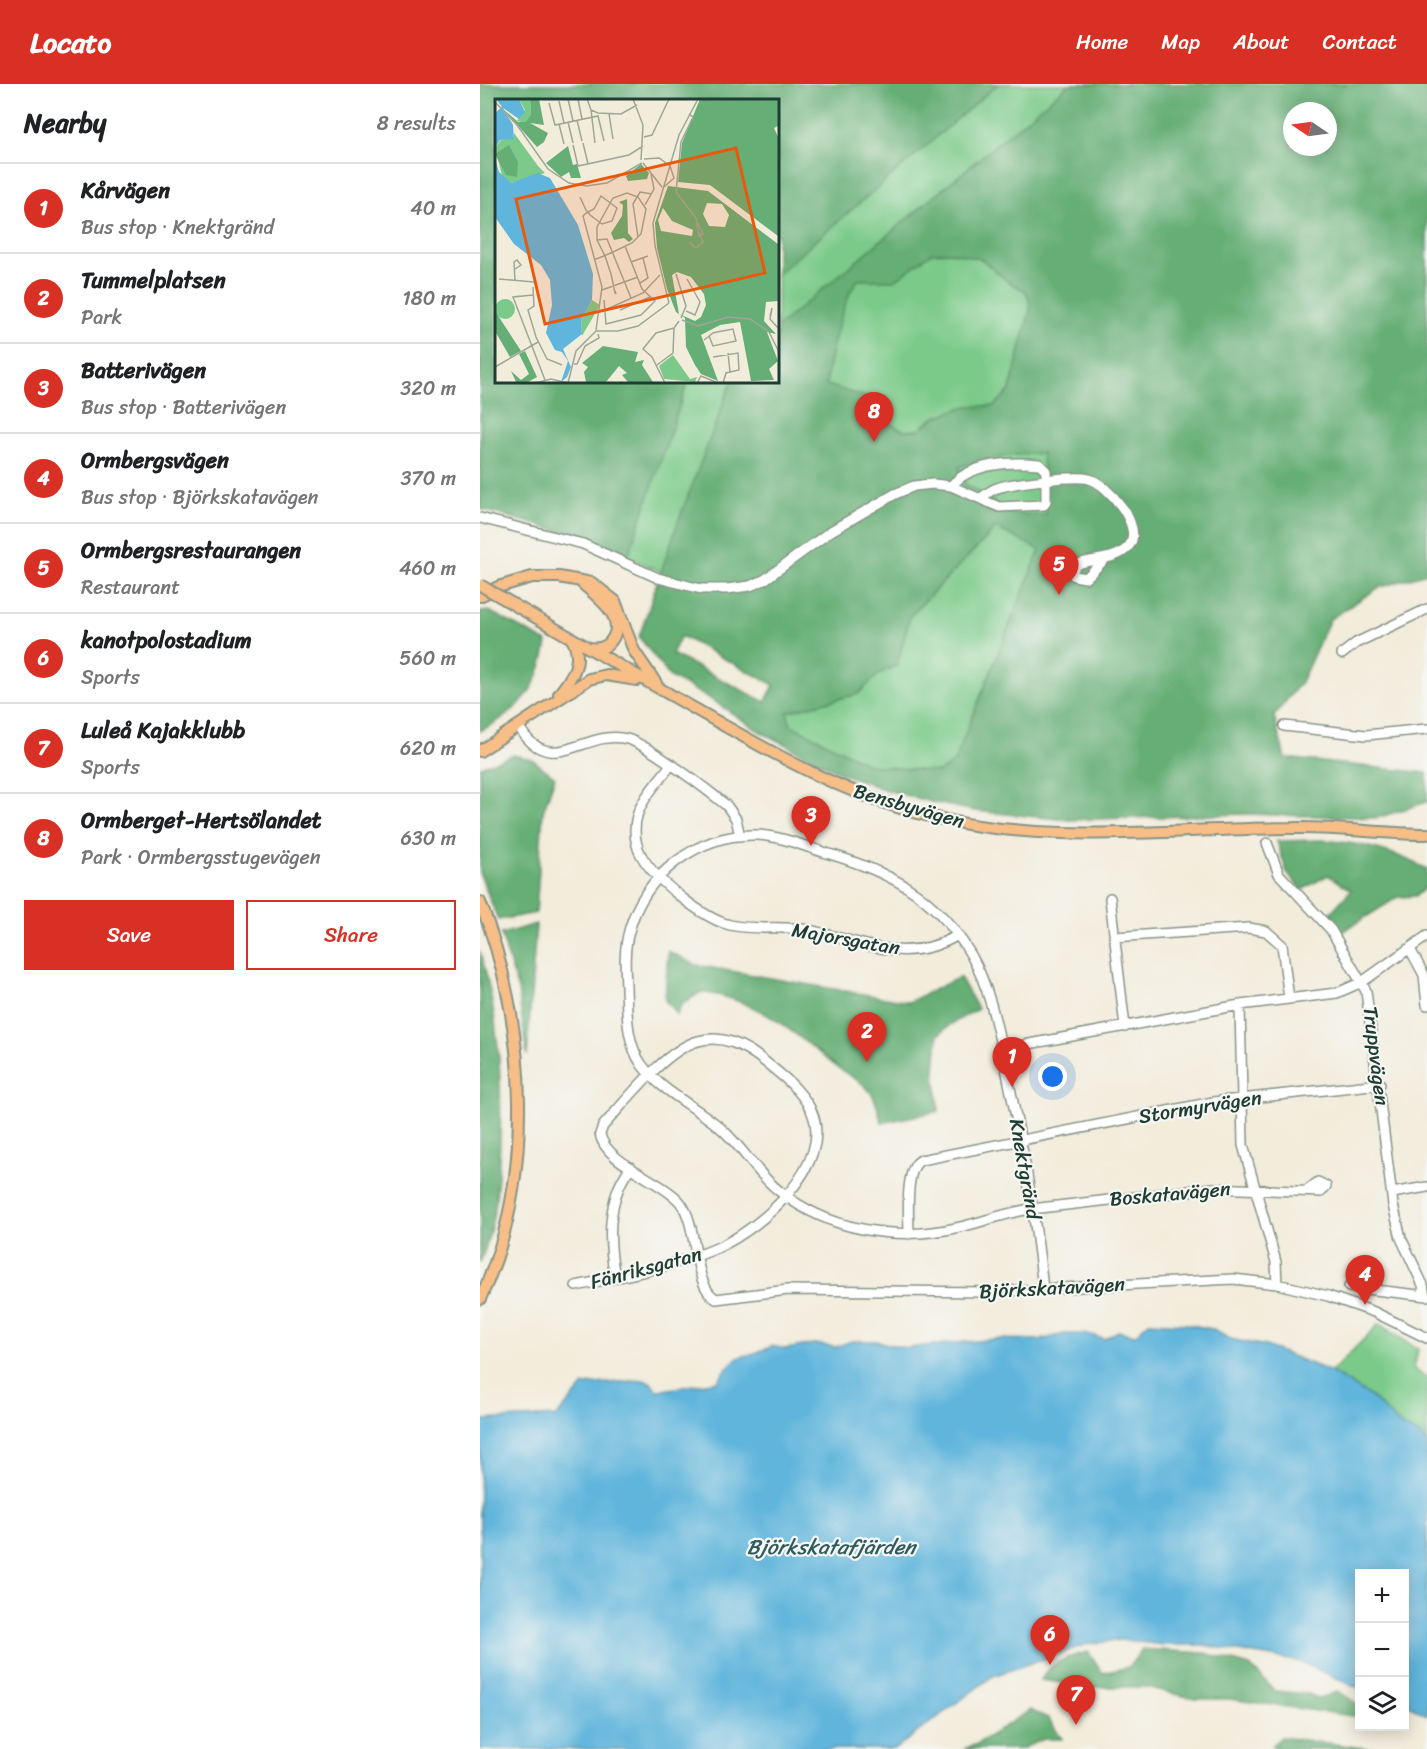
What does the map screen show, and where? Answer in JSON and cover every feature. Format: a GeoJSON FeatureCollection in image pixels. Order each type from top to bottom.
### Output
{"type":"FeatureCollection","features":[{"type":"Feature","properties":{"kind":"main road"},"geometry":{"type":"LineString","coordinates":[[480,596],[498,586],[532,577],[559,577],[592,583],[611,597],[619,610],[638,659],[668,693]]}},
{"type":"Feature","properties":{"kind":"main road"},"geometry":{"type":"LineString","coordinates":[[581,582],[606,603],[615,622],[614,637],[608,645],[589,648]]}},
{"type":"Feature","properties":{"kind":"main road","name":"Bensbyvägen"},"geometry":{"type":"LineString","coordinates":[[480,585],[807,772],[884,803],[933,818],[975,825],[1094,834],[1295,828],[1427,834]]}},
{"type":"Feature","properties":{"kind":"main road"},"geometry":{"type":"LineString","coordinates":[[553,702],[576,670],[579,655],[572,638]]}},
{"type":"Feature","properties":{"kind":"main road"},"geometry":{"type":"LineString","coordinates":[[480,750],[519,727],[580,684],[606,675],[627,677],[668,693]]}},
{"type":"Feature","properties":{"kind":"main road"},"geometry":{"type":"LineString","coordinates":[[480,902],[483,917],[499,957],[512,1019],[518,1107],[515,1166],[505,1227],[497,1257],[480,1299]]}},
{"type":"Feature","properties":{"kind":"street"},"geometry":{"type":"LineString","coordinates":[[480,518],[583,544],[668,581],[701,589],[728,590],[750,586],[764,580],[823,536],[895,494],[923,484],[951,486],[999,507],[1044,505],[1046,471],[1041,464],[1017,463],[971,472],[951,486]]}},
{"type":"Feature","properties":{"kind":"street"},"geometry":{"type":"LineString","coordinates":[[981,498],[997,488],[1076,477],[1096,481],[1120,505],[1131,523],[1132,539],[1125,550],[1106,558]]}},
{"type":"Feature","properties":{"kind":"street"},"geometry":{"type":"LineString","coordinates":[[1342,654],[1356,643],[1427,609]]}},
{"type":"Feature","properties":{"kind":"street"},"geometry":{"type":"LineString","coordinates":[[1284,726],[1366,735],[1427,729]]}},
{"type":"Feature","properties":{"kind":"street"},"geometry":{"type":"LineString","coordinates":[[519,727],[530,743],[544,750],[561,750],[622,738],[637,742],[727,806],[736,819],[740,836],[695,850],[659,876],[636,912],[626,952],[627,1010],[632,1044],[642,1066],[651,1076]]}},
{"type":"Feature","properties":{"kind":"street","name":"Majorsgatan"},"geometry":{"type":"LineString","coordinates":[[670,766],[640,808],[635,828],[640,852],[659,876],[710,916],[733,926],[797,928],[873,948],[895,951],[925,948],[958,935]]}},
{"type":"Feature","properties":{"kind":"street","name":"Knektgränd"},"geometry":{"type":"LineString","coordinates":[[740,836],[779,838],[879,870],[918,893],[958,935],[982,977],[1002,1048],[1033,1208],[1043,1290]]}},
{"type":"Feature","properties":{"kind":"street","name":"Truppvägen"},"geometry":{"type":"LineString","coordinates":[[1267,843],[1279,874],[1331,930],[1362,982],[1369,1003],[1392,1193],[1401,1238],[1426,1296],[1349,1287]]}},
{"type":"Feature","properties":{"kind":"street"},"geometry":{"type":"LineString","coordinates":[[1110,898],[1125,1027]]}},
{"type":"Feature","properties":{"kind":"street"},"geometry":{"type":"LineString","coordinates":[[1114,937],[1249,928],[1266,931],[1282,945],[1289,999]]}},
{"type":"Feature","properties":{"kind":"street"},"geometry":{"type":"LineString","coordinates":[[1002,1048],[1240,1005],[1338,993],[1362,982],[1427,936]]}},
{"type":"Feature","properties":{"kind":"street"},"geometry":{"type":"LineString","coordinates":[[1410,949],[1424,975],[1427,1005]]}},
{"type":"Feature","properties":{"kind":"street"},"geometry":{"type":"LineString","coordinates":[[1240,1005],[1243,1145],[1276,1262],[1277,1284]]}},
{"type":"Feature","properties":{"kind":"street","name":"Fänriksgatan"},"geometry":{"type":"LineString","coordinates":[[576,1286],[698,1256],[743,1233],[786,1196],[803,1174],[814,1150],[816,1128],[812,1112],[801,1093],[749,1049],[716,1039],[697,1041],[680,1050],[651,1076],[603,1126],[600,1134],[602,1141]]}},
{"type":"Feature","properties":{"kind":"street","name":"Boskatavägen"},"geometry":{"type":"LineString","coordinates":[[651,1076],[722,1128],[763,1177],[786,1196],[820,1215],[845,1225],[884,1233],[909,1234],[953,1229],[1033,1208],[1176,1191],[1256,1188],[1308,1190]]}},
{"type":"Feature","properties":{"kind":"street","name":"Stormyrvägen"},"geometry":{"type":"LineString","coordinates":[[909,1234],[910,1173],[915,1162],[1021,1139],[1242,1098],[1380,1084]]}},
{"type":"Feature","properties":{"kind":"street","name":"Björkskatavägen"},"geometry":{"type":"LineString","coordinates":[[602,1141],[631,1167],[680,1202],[690,1221],[706,1290],[713,1298],[720,1300],[788,1290],[958,1293],[1217,1279],[1277,1284],[1354,1304],[1427,1338]]}},
{"type":"Feature","properties":{"kind":"street"},"geometry":{"type":"LineString","coordinates":[[615,1277],[610,1252],[615,1194],[631,1167]]}},
{"type":"Feature","properties":{"kind":"street"},"geometry":{"type":"LineString","coordinates":[[1392,1193],[1427,1187]]}},
{"type":"Feature","properties":{"kind":"green space"},"geometry":{"type":"Polygon","coordinates":[[[480,84],[998,84],[778,273],[778,99],[495,99],[495,382],[688,382],[628,557],[598,542],[480,509],[480,84]]]}},
{"type":"Feature","properties":{"kind":"green space"},"geometry":{"type":"Polygon","coordinates":[[[758,84],[1349,84],[1337,137],[1337,102],[1283,102],[1283,156],[1333,156],[1184,817],[897,790],[832,768],[808,756],[769,726],[786,685],[654,604],[653,592],[661,572],[628,557],[629,553],[480,503],[480,169],[495,382],[778,382],[778,99],[758,84]]]}},
{"type":"Feature","properties":{"kind":"green space"},"geometry":{"type":"Polygon","coordinates":[[[1069,84],[1427,84],[1427,573],[1378,588],[1330,619],[1301,682],[1274,716],[1285,758],[1427,773],[1427,802],[1377,818],[1246,814],[1069,820],[975,811],[931,802],[886,790],[843,774],[759,731],[709,698],[670,677],[639,637],[678,522],[732,382],[778,382],[778,326],[1069,84]],[[950,252],[932,253],[895,280],[858,280],[853,287],[837,330],[827,385],[886,403],[891,424],[902,430],[918,430],[935,417],[967,406],[994,406],[1010,390],[1030,310],[1029,299],[1025,291],[1007,281],[981,259],[950,252]],[[1042,453],[1010,455],[959,467],[964,483],[1014,514],[1046,515],[1042,453]],[[996,528],[910,616],[897,665],[879,674],[858,694],[787,712],[791,725],[870,765],[939,772],[954,762],[1040,550],[996,528]],[[681,636],[672,654],[765,702],[774,685],[681,636]]]}},
{"type":"Feature","properties":{"kind":"green space"},"geometry":{"type":"Polygon","coordinates":[[[489,611],[547,642],[534,685],[526,696],[507,715],[480,731],[480,612],[489,611]]]}},
{"type":"Feature","properties":{"kind":"green space"},"geometry":{"type":"Polygon","coordinates":[[[513,755],[533,760],[555,777],[543,812],[536,913],[498,920],[480,874],[480,767],[513,755]]]}},
{"type":"Feature","properties":{"kind":"green space"},"geometry":{"type":"Polygon","coordinates":[[[1321,840],[1363,845],[1401,857],[1427,869],[1427,886],[1416,896],[1398,897],[1342,932],[1330,913],[1351,890],[1328,875],[1302,890],[1287,873],[1277,841],[1321,840]]]}},
{"type":"Feature","properties":{"kind":"green space"},"geometry":{"type":"Polygon","coordinates":[[[536,924],[527,1056],[518,990],[501,934],[536,924]]]}},
{"type":"Feature","properties":{"kind":"green space"},"geometry":{"type":"Polygon","coordinates":[[[480,951],[491,999],[498,1046],[500,1142],[495,1204],[490,1234],[480,1263],[480,951]]]}},
{"type":"Feature","properties":{"kind":"green space"},"geometry":{"type":"Polygon","coordinates":[[[668,951],[696,965],[909,1002],[960,977],[978,1009],[951,1024],[938,1035],[935,1072],[939,1111],[882,1123],[874,1099],[866,1087],[775,1019],[759,1010],[722,996],[701,992],[681,1005],[677,1015],[665,1000],[668,951]]]}},
{"type":"Feature","properties":{"kind":"green space"},"geometry":{"type":"Polygon","coordinates":[[[1379,1324],[1418,1349],[1414,1369],[1427,1378],[1427,1445],[1421,1436],[1401,1426],[1370,1396],[1331,1372],[1379,1324]]]}},
{"type":"Feature","properties":{"kind":"green space"},"geometry":{"type":"Polygon","coordinates":[[[1142,1649],[1205,1653],[1250,1666],[1275,1691],[1309,1694],[1319,1699],[1338,1691],[1355,1702],[1355,1716],[1229,1699],[1195,1699],[1147,1687],[1087,1687],[1041,1680],[1055,1664],[1088,1652],[1103,1673],[1129,1667],[1142,1649]]]}},
{"type":"Feature","properties":{"kind":"green space"},"geometry":{"type":"Polygon","coordinates":[[[1030,1710],[1048,1718],[1062,1739],[1044,1739],[1021,1749],[964,1749],[977,1744],[1030,1710]]]}},
{"type":"Feature","properties":{"kind":"green space"},"geometry":{"type":"Polygon","coordinates":[[[1281,1737],[1372,1749],[1278,1749],[1272,1746],[1281,1737]]]}},
{"type":"Feature","properties":{"kind":"water","name":"Björkskatafjärden"},"geometry":{"type":"Polygon","coordinates":[[[1149,1322],[1187,1324],[1212,1329],[1230,1339],[1266,1346],[1331,1372],[1370,1396],[1401,1426],[1421,1436],[1427,1445],[1427,1715],[1409,1705],[1409,1569],[1355,1569],[1355,1686],[1301,1662],[1204,1645],[1164,1645],[1120,1640],[1087,1644],[993,1676],[895,1749],[480,1749],[480,1422],[483,1420],[557,1416],[584,1385],[643,1380],[650,1382],[658,1391],[718,1381],[725,1370],[737,1359],[772,1346],[786,1349],[814,1344],[836,1347],[852,1341],[875,1341],[906,1348],[996,1339],[1040,1340],[1064,1334],[1088,1334],[1104,1339],[1118,1331],[1135,1335],[1149,1322]]]}},
{"type":"Feature","properties":{"kind":"place","name":"Ormberget-Hertsölandet"},"geometry":{"type":"Point","coordinates":[874,442]}},
{"type":"Feature","properties":{"kind":"place","name":"Ormbergsrestaurangen"},"geometry":{"type":"Point","coordinates":[1059,595]}},
{"type":"Feature","properties":{"kind":"place","name":"Batterivägen"},"geometry":{"type":"Point","coordinates":[811,846]}},
{"type":"Feature","properties":{"kind":"place","name":"Tummelplatsen"},"geometry":{"type":"Point","coordinates":[867,1062]}},
{"type":"Feature","properties":{"kind":"place","name":"Kårvägen"},"geometry":{"type":"Point","coordinates":[1012,1087]}},
{"type":"Feature","properties":{"kind":"place","name":"Ormbergsvägen"},"geometry":{"type":"Point","coordinates":[1365,1305]}},
{"type":"Feature","properties":{"kind":"place","name":"kanotpolostadium"},"geometry":{"type":"Point","coordinates":[1050,1665]}},
{"type":"Feature","properties":{"kind":"place","name":"Luleå Kajakklubb"},"geometry":{"type":"Point","coordinates":[1076,1725]}}]}
